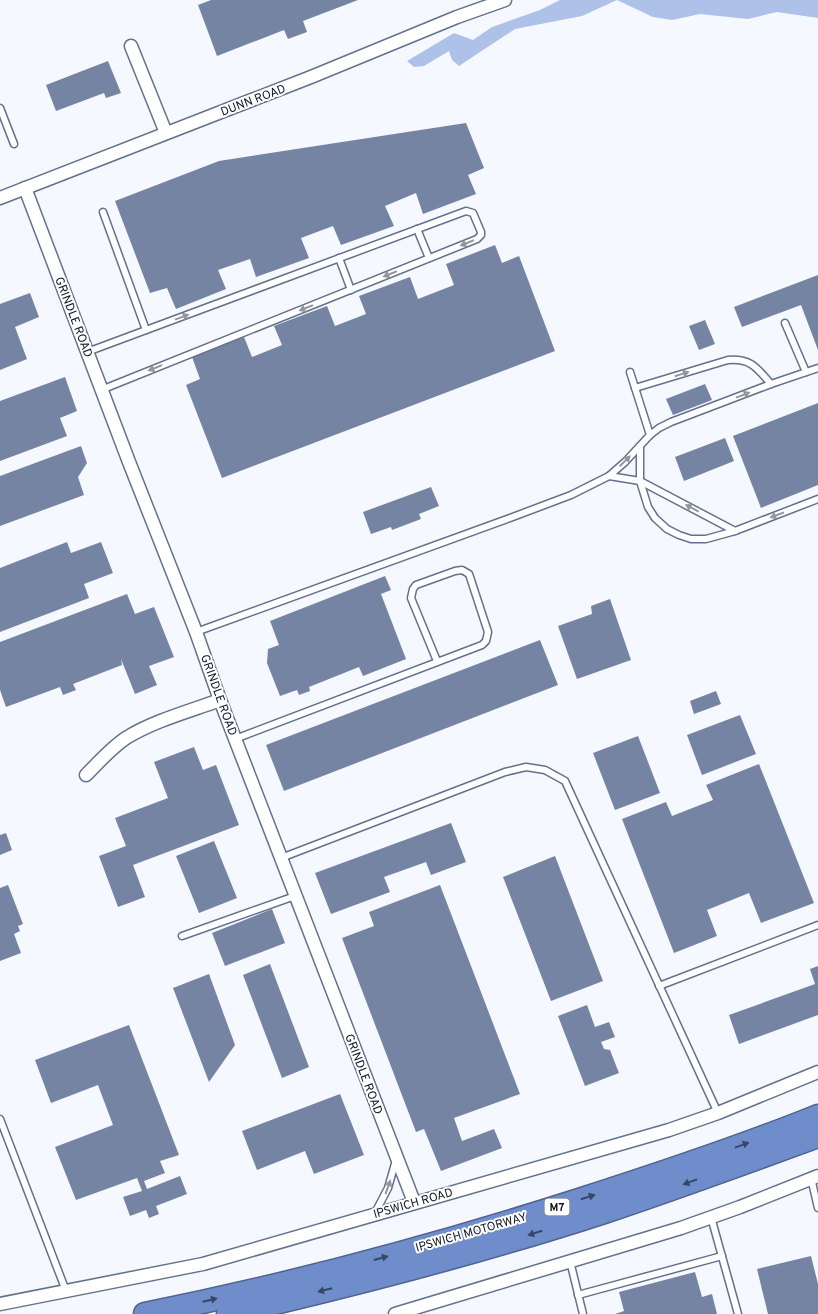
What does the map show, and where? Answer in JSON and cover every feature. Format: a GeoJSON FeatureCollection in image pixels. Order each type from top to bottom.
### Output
{"type":"FeatureCollection","features":[{"type":"Feature","properties":{"kind":"highway","name":"IPSWICH MOTORWAY"},"geometry":{"type":"LineString","coordinates":[[145,1314],[254,1290],[469,1234],[647,1178],[776,1133],[818,1116]]}},
{"type":"Feature","properties":{"kind":"highway","name":"IPSWICH MOTORWAY"},"geometry":{"type":"LineString","coordinates":[[228,1314],[440,1261],[523,1236],[657,1194],[818,1136]]}},
{"type":"Feature","properties":{"kind":"street","name":"DUNN ROAD"},"geometry":{"type":"LineString","coordinates":[[0,198],[311,77],[457,17],[505,0]]}},
{"type":"Feature","properties":{"kind":"street"},"geometry":{"type":"LineString","coordinates":[[131,46],[166,133]]}},
{"type":"Feature","properties":{"kind":"street","name":"GRINDLE ROAD"},"geometry":{"type":"LineString","coordinates":[[25,188],[414,1202]]}},
{"type":"Feature","properties":{"kind":"street"},"geometry":{"type":"LineString","coordinates":[[86,776],[109,751],[126,738],[147,727],[220,700]]}},
{"type":"Feature","properties":{"kind":"street","name":"IPSWICH ROAD"},"geometry":{"type":"LineString","coordinates":[[0,1304],[203,1264],[669,1130],[718,1113],[818,1072]]}},
{"type":"Feature","properties":{"kind":"street"},"geometry":{"type":"LineString","coordinates":[[394,1314],[629,1244],[740,1207],[815,1177]]}},
{"type":"Feature","properties":{"kind":"lane"},"geometry":{"type":"LineString","coordinates":[[0,108],[14,144]]}},
{"type":"Feature","properties":{"kind":"lane"},"geometry":{"type":"LineString","coordinates":[[87,352],[463,212],[470,211],[473,213],[481,232],[481,236],[477,239],[101,390]]}},
{"type":"Feature","properties":{"kind":"lane"},"geometry":{"type":"LineString","coordinates":[[103,212],[146,330]]}},
{"type":"Feature","properties":{"kind":"lane"},"geometry":{"type":"LineString","coordinates":[[417,229],[429,258]]}},
{"type":"Feature","properties":{"kind":"lane"},"geometry":{"type":"LineString","coordinates":[[339,258],[351,290]]}},
{"type":"Feature","properties":{"kind":"lane"},"geometry":{"type":"LineString","coordinates":[[785,322],[806,372]]}},
{"type":"Feature","properties":{"kind":"lane"},"geometry":{"type":"LineString","coordinates":[[635,388],[728,360],[739,359],[755,366],[771,384]]}},
{"type":"Feature","properties":{"kind":"lane"},"geometry":{"type":"LineString","coordinates":[[196,632],[571,495],[609,476],[659,428],[771,384],[818,368]]}},
{"type":"Feature","properties":{"kind":"lane"},"geometry":{"type":"LineString","coordinates":[[630,372],[650,435]]}},
{"type":"Feature","properties":{"kind":"lane"},"geometry":{"type":"LineString","coordinates":[[640,446],[640,481],[648,507],[655,518],[667,529],[691,540],[706,539],[735,531],[818,499]]}},
{"type":"Feature","properties":{"kind":"lane"},"geometry":{"type":"LineString","coordinates":[[609,476],[640,481],[735,531]]}},
{"type":"Feature","properties":{"kind":"lane"},"geometry":{"type":"LineString","coordinates":[[235,739],[482,645],[486,641],[488,632],[469,574],[462,570],[454,571],[416,585],[413,590],[411,598],[437,661]]}},
{"type":"Feature","properties":{"kind":"lane"},"geometry":{"type":"LineString","coordinates":[[281,858],[505,772],[526,767],[545,770],[565,781],[718,1113]]}},
{"type":"Feature","properties":{"kind":"lane"},"geometry":{"type":"LineString","coordinates":[[182,936],[296,896]]}},
{"type":"Feature","properties":{"kind":"lane"},"geometry":{"type":"LineString","coordinates":[[659,986],[818,925]]}},
{"type":"Feature","properties":{"kind":"lane"},"geometry":{"type":"LineString","coordinates":[[0,1119],[66,1291]]}},
{"type":"Feature","properties":{"kind":"lane"},"geometry":{"type":"LineString","coordinates":[[374,1214],[388,1188],[397,1158]]}},
{"type":"Feature","properties":{"kind":"lane"},"geometry":{"type":"LineString","coordinates":[[815,1177],[818,1208]]}},
{"type":"Feature","properties":{"kind":"lane"},"geometry":{"type":"LineString","coordinates":[[711,1217],[738,1314]]}},
{"type":"Feature","properties":{"kind":"lane"},"geometry":{"type":"LineString","coordinates":[[578,1295],[722,1256]]}},
{"type":"Feature","properties":{"kind":"lane"},"geometry":{"type":"LineString","coordinates":[[570,1261],[583,1314]]}},
{"type":"Feature","properties":{"kind":"shaded area"},"geometry":{"type":"Polygon","coordinates":[[[560,0],[617,0],[582,16],[515,29],[459,66],[452,60],[449,51],[424,66],[414,67],[407,61],[454,33],[473,40],[492,27],[540,10],[560,0]]]}},
{"type":"Feature","properties":{"kind":"shaded area"},"geometry":{"type":"Polygon","coordinates":[[[617,0],[818,0],[818,18],[777,12],[748,19],[700,14],[672,20],[653,17],[617,0]]]}},
{"type":"Feature","properties":{"kind":"building"},"geometry":{"type":"Polygon","coordinates":[[[211,0],[358,0],[303,21],[307,32],[288,39],[284,30],[217,56],[198,5],[211,0]]]}},
{"type":"Feature","properties":{"kind":"building"},"geometry":{"type":"Polygon","coordinates":[[[108,61],[121,93],[106,98],[104,93],[56,111],[46,85],[108,61]]]}},
{"type":"Feature","properties":{"kind":"building"},"geometry":{"type":"Polygon","coordinates":[[[466,123],[484,168],[468,175],[476,194],[423,214],[416,193],[385,206],[394,226],[341,245],[333,226],[301,238],[309,258],[256,277],[250,259],[218,270],[226,289],[176,309],[167,288],[150,293],[115,201],[219,161],[466,123]]]}},
{"type":"Feature","properties":{"kind":"building"},"geometry":{"type":"Polygon","coordinates":[[[495,245],[502,263],[519,256],[555,351],[222,478],[186,385],[200,379],[192,357],[244,337],[252,357],[282,345],[274,326],[327,306],[335,326],[366,314],[359,296],[410,277],[418,299],[454,285],[446,264],[495,245]]]}},
{"type":"Feature","properties":{"kind":"building"},"geometry":{"type":"Polygon","coordinates":[[[818,275],[818,350],[801,305],[742,327],[734,307],[818,275]]]}},
{"type":"Feature","properties":{"kind":"building"},"geometry":{"type":"Polygon","coordinates":[[[30,293],[39,317],[15,327],[27,359],[0,370],[0,304],[30,293]]]}},
{"type":"Feature","properties":{"kind":"building"},"geometry":{"type":"Polygon","coordinates":[[[705,320],[715,344],[699,350],[689,326],[705,320]]]}},
{"type":"Feature","properties":{"kind":"building"},"geometry":{"type":"Polygon","coordinates":[[[65,377],[77,411],[60,418],[67,436],[0,461],[0,401],[65,377]]]}},
{"type":"Feature","properties":{"kind":"building"},"geometry":{"type":"Polygon","coordinates":[[[705,384],[712,400],[673,415],[666,399],[705,384]]]}},
{"type":"Feature","properties":{"kind":"building"},"geometry":{"type":"Polygon","coordinates":[[[818,403],[818,485],[761,508],[733,436],[818,403]]]}},
{"type":"Feature","properties":{"kind":"building"},"geometry":{"type":"Polygon","coordinates":[[[725,438],[734,461],[684,481],[675,457],[725,438]]]}},
{"type":"Feature","properties":{"kind":"building"},"geometry":{"type":"Polygon","coordinates":[[[81,446],[87,463],[78,477],[84,495],[0,526],[0,476],[81,446]]]}},
{"type":"Feature","properties":{"kind":"building"},"geometry":{"type":"Polygon","coordinates":[[[431,487],[439,506],[419,514],[421,519],[392,530],[391,527],[371,534],[363,512],[431,487]]]}},
{"type":"Feature","properties":{"kind":"building"},"geometry":{"type":"Polygon","coordinates":[[[67,542],[71,553],[101,542],[113,573],[84,584],[89,598],[0,632],[0,568],[67,542]]]}},
{"type":"Feature","properties":{"kind":"building"},"geometry":{"type":"Polygon","coordinates":[[[385,576],[391,590],[381,594],[406,659],[363,676],[359,667],[309,687],[310,691],[299,695],[297,690],[280,696],[267,663],[268,649],[279,645],[270,621],[385,576]]]}},
{"type":"Feature","properties":{"kind":"building"},"geometry":{"type":"Polygon","coordinates":[[[127,594],[135,614],[154,607],[174,657],[149,666],[157,685],[135,694],[121,659],[122,665],[73,684],[76,690],[63,695],[60,687],[6,707],[0,690],[0,642],[127,594]]]}},
{"type":"Feature","properties":{"kind":"building"},"geometry":{"type":"Polygon","coordinates":[[[610,599],[631,660],[577,679],[558,626],[592,614],[591,606],[610,599]]]}},
{"type":"Feature","properties":{"kind":"building"},"geometry":{"type":"Polygon","coordinates":[[[540,640],[558,685],[284,791],[266,745],[540,640]]]}},
{"type":"Feature","properties":{"kind":"building"},"geometry":{"type":"Polygon","coordinates":[[[716,691],[721,704],[694,714],[690,701],[716,691]]]}},
{"type":"Feature","properties":{"kind":"building"},"geometry":{"type":"Polygon","coordinates":[[[740,715],[756,754],[702,775],[687,735],[740,715]]]}},
{"type":"Feature","properties":{"kind":"building"},"geometry":{"type":"Polygon","coordinates":[[[638,736],[660,793],[615,810],[593,753],[638,736]]]}},
{"type":"Feature","properties":{"kind":"building"},"geometry":{"type":"Polygon","coordinates":[[[194,747],[203,770],[216,765],[239,825],[133,865],[145,897],[118,907],[99,856],[126,846],[115,818],[168,798],[154,762],[194,747]]]}},
{"type":"Feature","properties":{"kind":"building"},"geometry":{"type":"Polygon","coordinates":[[[759,764],[814,903],[761,923],[749,893],[707,910],[717,936],[674,953],[622,819],[666,802],[672,816],[713,800],[706,785],[759,764]]]}},
{"type":"Feature","properties":{"kind":"building"},"geometry":{"type":"Polygon","coordinates":[[[451,823],[466,862],[431,875],[426,862],[384,877],[390,892],[331,914],[315,873],[451,823]]]}},
{"type":"Feature","properties":{"kind":"building"},"geometry":{"type":"Polygon","coordinates":[[[6,833],[12,850],[0,855],[0,835],[6,833]]]}},
{"type":"Feature","properties":{"kind":"building"},"geometry":{"type":"Polygon","coordinates":[[[214,841],[237,898],[199,913],[176,856],[214,841]]]}},
{"type":"Feature","properties":{"kind":"building"},"geometry":{"type":"Polygon","coordinates":[[[555,856],[603,981],[551,1001],[503,877],[555,856]]]}},
{"type":"Feature","properties":{"kind":"building"},"geometry":{"type":"Polygon","coordinates":[[[8,885],[23,924],[18,926],[20,931],[14,934],[21,953],[0,961],[0,888],[8,885]]]}},
{"type":"Feature","properties":{"kind":"building"},"geometry":{"type":"Polygon","coordinates":[[[440,885],[520,1094],[454,1118],[462,1141],[494,1129],[502,1148],[441,1171],[424,1129],[416,1132],[342,938],[374,926],[369,912],[440,885]]]}},
{"type":"Feature","properties":{"kind":"building"},"geometry":{"type":"Polygon","coordinates":[[[272,909],[285,943],[225,966],[212,933],[272,909]]]}},
{"type":"Feature","properties":{"kind":"building"},"geometry":{"type":"Polygon","coordinates":[[[270,964],[309,1067],[282,1078],[243,975],[270,964]]]}},
{"type":"Feature","properties":{"kind":"building"},"geometry":{"type":"Polygon","coordinates":[[[818,966],[818,1015],[739,1044],[729,1015],[815,984],[810,969],[818,966]]]}},
{"type":"Feature","properties":{"kind":"building"},"geometry":{"type":"Polygon","coordinates":[[[209,974],[235,1045],[209,1082],[173,988],[209,974]]]}},
{"type":"Feature","properties":{"kind":"building"},"geometry":{"type":"Polygon","coordinates":[[[587,1005],[595,1027],[609,1022],[615,1037],[601,1042],[604,1049],[610,1050],[619,1073],[585,1086],[558,1016],[587,1005]]]}},
{"type":"Feature","properties":{"kind":"building"},"geometry":{"type":"Polygon","coordinates":[[[129,1025],[179,1155],[160,1161],[165,1173],[144,1181],[147,1189],[180,1176],[187,1194],[156,1206],[159,1214],[149,1218],[146,1210],[130,1216],[123,1197],[142,1191],[137,1178],[76,1200],[55,1147],[113,1125],[98,1085],[51,1103],[35,1060],[129,1025]]]}},
{"type":"Feature","properties":{"kind":"building"},"geometry":{"type":"Polygon","coordinates":[[[340,1094],[364,1155],[314,1174],[305,1151],[257,1170],[242,1131],[340,1094]]]}},
{"type":"Feature","properties":{"kind":"building"},"geometry":{"type":"Polygon","coordinates":[[[811,1256],[818,1284],[818,1314],[768,1314],[757,1269],[811,1256]]]}},
{"type":"Feature","properties":{"kind":"building"},"geometry":{"type":"Polygon","coordinates":[[[695,1272],[702,1297],[712,1294],[717,1314],[615,1314],[624,1311],[619,1292],[695,1272]]]}}]}
